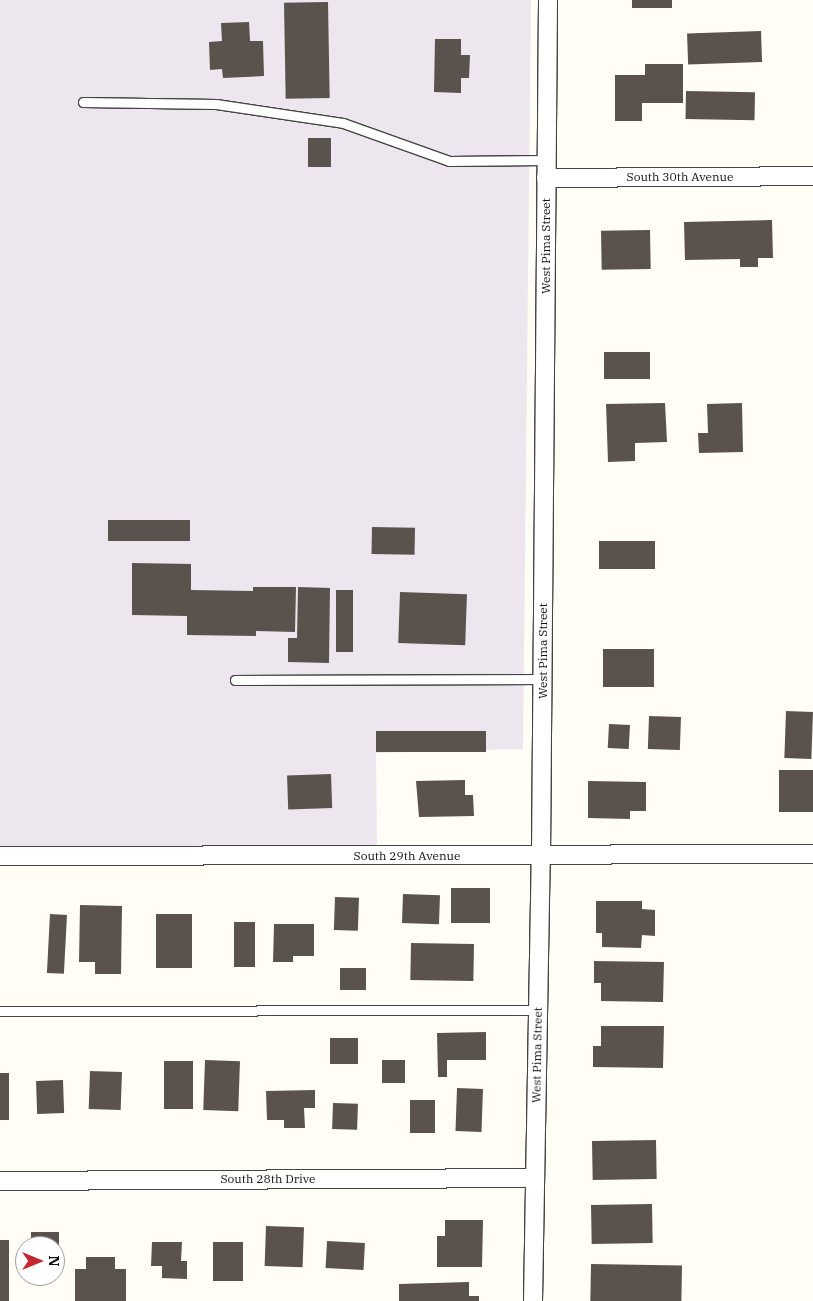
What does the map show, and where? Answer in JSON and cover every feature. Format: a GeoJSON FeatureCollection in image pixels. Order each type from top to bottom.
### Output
{"type":"FeatureCollection","features":[{"type":"Feature","properties":{"kind":"street","name":"West Pima Street"},"geometry":{"type":"LineString","coordinates":[[533,1301],[541,856],[548,0]]}},
{"type":"Feature","properties":{"kind":"street","name":"South 30th Avenue"},"geometry":{"type":"LineString","coordinates":[[546,178],[813,176]]}},
{"type":"Feature","properties":{"kind":"street","name":"South 29th Avenue"},"geometry":{"type":"LineString","coordinates":[[0,856],[813,854]]}},
{"type":"Feature","properties":{"kind":"street","name":"South 28th Drive"},"geometry":{"type":"LineString","coordinates":[[0,1181],[535,1178]]}},
{"type":"Feature","properties":{"kind":"lane"},"geometry":{"type":"LineString","coordinates":[[83,102],[216,104],[343,123],[449,161],[546,160]]}},
{"type":"Feature","properties":{"kind":"lane"},"geometry":{"type":"LineString","coordinates":[[235,680],[543,680]]}},
{"type":"Feature","properties":{"kind":"lane"},"geometry":{"type":"LineString","coordinates":[[0,1011],[537,1010]]}},
{"type":"Feature","properties":{"kind":"shaded area"},"geometry":{"type":"Polygon","coordinates":[[[0,0],[531,0],[523,749],[376,753],[377,849],[0,850],[0,0]]]}},
{"type":"Feature","properties":{"kind":"building"},"geometry":{"type":"Polygon","coordinates":[[[632,0],[672,0],[672,8],[632,8],[632,0]]]}},
{"type":"Feature","properties":{"kind":"building"},"geometry":{"type":"Polygon","coordinates":[[[328,2],[330,98],[286,99],[284,3],[328,2]]]}},
{"type":"Feature","properties":{"kind":"building"},"geometry":{"type":"Polygon","coordinates":[[[249,22],[250,41],[263,41],[264,76],[223,78],[222,69],[210,70],[209,42],[222,41],[221,23],[249,22]]]}},
{"type":"Feature","properties":{"kind":"building"},"geometry":{"type":"Polygon","coordinates":[[[761,31],[762,62],[688,65],[687,34],[761,31]]]}},
{"type":"Feature","properties":{"kind":"building"},"geometry":{"type":"Polygon","coordinates":[[[435,39],[461,39],[461,55],[470,55],[469,78],[461,78],[461,93],[434,92],[435,39]]]}},
{"type":"Feature","properties":{"kind":"building"},"geometry":{"type":"Polygon","coordinates":[[[645,64],[683,64],[683,103],[642,103],[642,121],[615,121],[615,75],[645,75],[645,64]]]}},
{"type":"Feature","properties":{"kind":"building"},"geometry":{"type":"Polygon","coordinates":[[[686,91],[755,92],[755,120],[686,119],[686,91]]]}},
{"type":"Feature","properties":{"kind":"building"},"geometry":{"type":"Polygon","coordinates":[[[308,138],[331,138],[331,167],[308,167],[308,138]]]}},
{"type":"Feature","properties":{"kind":"building"},"geometry":{"type":"Polygon","coordinates":[[[772,220],[773,258],[758,258],[758,267],[740,267],[740,259],[685,260],[684,222],[772,220]]]}},
{"type":"Feature","properties":{"kind":"building"},"geometry":{"type":"Polygon","coordinates":[[[650,230],[651,269],[602,270],[601,231],[650,230]]]}},
{"type":"Feature","properties":{"kind":"building"},"geometry":{"type":"Polygon","coordinates":[[[604,352],[650,352],[650,379],[604,379],[604,352]]]}},
{"type":"Feature","properties":{"kind":"building"},"geometry":{"type":"Polygon","coordinates":[[[665,403],[667,442],[635,443],[635,461],[608,462],[606,404],[665,403]]]}},
{"type":"Feature","properties":{"kind":"building"},"geometry":{"type":"Polygon","coordinates":[[[742,403],[743,452],[699,453],[698,433],[708,433],[707,404],[742,403]]]}},
{"type":"Feature","properties":{"kind":"building"},"geometry":{"type":"Polygon","coordinates":[[[108,520],[190,520],[190,541],[108,541],[108,520]]]}},
{"type":"Feature","properties":{"kind":"building"},"geometry":{"type":"Polygon","coordinates":[[[372,527],[415,528],[415,555],[372,554],[372,527]]]}},
{"type":"Feature","properties":{"kind":"building"},"geometry":{"type":"Polygon","coordinates":[[[599,541],[655,541],[655,569],[599,569],[599,541]]]}},
{"type":"Feature","properties":{"kind":"building"},"geometry":{"type":"Polygon","coordinates":[[[132,563],[191,564],[191,590],[253,591],[253,587],[296,587],[295,632],[256,631],[256,636],[187,635],[187,616],[132,615],[132,563]]]}},
{"type":"Feature","properties":{"kind":"building"},"geometry":{"type":"Polygon","coordinates":[[[298,587],[330,588],[329,663],[288,662],[288,638],[297,638],[298,587]]]}},
{"type":"Feature","properties":{"kind":"building"},"geometry":{"type":"Polygon","coordinates":[[[336,590],[353,590],[353,652],[336,652],[336,590]]]}},
{"type":"Feature","properties":{"kind":"building"},"geometry":{"type":"Polygon","coordinates":[[[400,592],[467,594],[465,645],[398,643],[400,592]]]}},
{"type":"Feature","properties":{"kind":"building"},"geometry":{"type":"Polygon","coordinates":[[[603,649],[654,649],[654,687],[603,687],[603,649]]]}},
{"type":"Feature","properties":{"kind":"building"},"geometry":{"type":"Polygon","coordinates":[[[786,711],[813,712],[811,759],[784,758],[786,711]]]}},
{"type":"Feature","properties":{"kind":"building"},"geometry":{"type":"Polygon","coordinates":[[[649,716],[681,717],[680,750],[648,749],[649,716]]]}},
{"type":"Feature","properties":{"kind":"building"},"geometry":{"type":"Polygon","coordinates":[[[609,724],[630,725],[629,749],[608,748],[609,724]]]}},
{"type":"Feature","properties":{"kind":"building"},"geometry":{"type":"Polygon","coordinates":[[[376,731],[486,731],[486,752],[376,752],[376,731]]]}},
{"type":"Feature","properties":{"kind":"building"},"geometry":{"type":"Polygon","coordinates":[[[779,770],[813,770],[813,812],[779,812],[779,770]]]}},
{"type":"Feature","properties":{"kind":"building"},"geometry":{"type":"Polygon","coordinates":[[[331,774],[332,808],[288,810],[287,776],[331,774]]]}},
{"type":"Feature","properties":{"kind":"building"},"geometry":{"type":"Polygon","coordinates":[[[465,780],[465,795],[473,795],[474,816],[419,817],[416,781],[465,780]]]}},
{"type":"Feature","properties":{"kind":"building"},"geometry":{"type":"Polygon","coordinates":[[[588,781],[646,782],[646,811],[630,811],[630,819],[588,818],[588,781]]]}},
{"type":"Feature","properties":{"kind":"building"},"geometry":{"type":"Polygon","coordinates":[[[451,888],[490,888],[490,923],[451,923],[451,888]]]}},
{"type":"Feature","properties":{"kind":"building"},"geometry":{"type":"Polygon","coordinates":[[[403,894],[440,895],[439,924],[402,923],[403,894]]]}},
{"type":"Feature","properties":{"kind":"building"},"geometry":{"type":"Polygon","coordinates":[[[335,897],[359,898],[358,931],[334,930],[335,897]]]}},
{"type":"Feature","properties":{"kind":"building"},"geometry":{"type":"Polygon","coordinates":[[[596,901],[642,901],[642,909],[655,910],[655,936],[642,935],[641,948],[602,947],[602,933],[596,933],[596,901]]]}},
{"type":"Feature","properties":{"kind":"building"},"geometry":{"type":"Polygon","coordinates":[[[80,905],[122,906],[121,974],[95,974],[95,962],[79,962],[80,905]]]}},
{"type":"Feature","properties":{"kind":"building"},"geometry":{"type":"Polygon","coordinates":[[[50,914],[67,915],[64,974],[47,973],[50,914]]]}},
{"type":"Feature","properties":{"kind":"building"},"geometry":{"type":"Polygon","coordinates":[[[156,914],[192,914],[192,968],[156,968],[156,914]]]}},
{"type":"Feature","properties":{"kind":"building"},"geometry":{"type":"Polygon","coordinates":[[[234,922],[255,922],[255,967],[234,967],[234,922]]]}},
{"type":"Feature","properties":{"kind":"building"},"geometry":{"type":"Polygon","coordinates":[[[274,924],[314,924],[314,956],[293,956],[293,962],[273,962],[274,924]]]}},
{"type":"Feature","properties":{"kind":"building"},"geometry":{"type":"Polygon","coordinates":[[[411,943],[474,944],[473,981],[410,980],[411,943]]]}},
{"type":"Feature","properties":{"kind":"building"},"geometry":{"type":"Polygon","coordinates":[[[594,961],[664,962],[663,1002],[601,1001],[601,983],[594,983],[594,961]]]}},
{"type":"Feature","properties":{"kind":"building"},"geometry":{"type":"Polygon","coordinates":[[[340,968],[366,968],[366,990],[340,990],[340,968]]]}},
{"type":"Feature","properties":{"kind":"building"},"geometry":{"type":"Polygon","coordinates":[[[601,1026],[664,1026],[663,1068],[593,1067],[593,1046],[601,1046],[601,1026]]]}},
{"type":"Feature","properties":{"kind":"building"},"geometry":{"type":"Polygon","coordinates":[[[486,1032],[486,1060],[447,1060],[447,1077],[438,1077],[437,1033],[486,1032]]]}},
{"type":"Feature","properties":{"kind":"building"},"geometry":{"type":"Polygon","coordinates":[[[330,1038],[358,1038],[358,1064],[330,1064],[330,1038]]]}},
{"type":"Feature","properties":{"kind":"building"},"geometry":{"type":"Polygon","coordinates":[[[205,1060],[240,1061],[238,1111],[203,1110],[205,1060]]]}},
{"type":"Feature","properties":{"kind":"building"},"geometry":{"type":"Polygon","coordinates":[[[382,1060],[405,1060],[405,1083],[382,1083],[382,1060]]]}},
{"type":"Feature","properties":{"kind":"building"},"geometry":{"type":"Polygon","coordinates":[[[164,1061],[193,1061],[193,1109],[164,1109],[164,1061]]]}},
{"type":"Feature","properties":{"kind":"building"},"geometry":{"type":"Polygon","coordinates":[[[90,1071],[122,1072],[121,1110],[89,1109],[90,1071]]]}},
{"type":"Feature","properties":{"kind":"building"},"geometry":{"type":"Polygon","coordinates":[[[0,1073],[9,1073],[9,1120],[0,1120],[0,1073]]]}},
{"type":"Feature","properties":{"kind":"building"},"geometry":{"type":"Polygon","coordinates":[[[63,1080],[64,1113],[37,1114],[36,1081],[63,1080]]]}},
{"type":"Feature","properties":{"kind":"building"},"geometry":{"type":"Polygon","coordinates":[[[457,1088],[483,1089],[481,1132],[455,1131],[457,1088]]]}},
{"type":"Feature","properties":{"kind":"building"},"geometry":{"type":"Polygon","coordinates":[[[315,1090],[315,1108],[304,1108],[305,1128],[284,1128],[284,1120],[267,1120],[266,1091],[315,1090]]]}},
{"type":"Feature","properties":{"kind":"building"},"geometry":{"type":"Polygon","coordinates":[[[410,1100],[435,1100],[435,1133],[410,1133],[410,1100]]]}},
{"type":"Feature","properties":{"kind":"building"},"geometry":{"type":"Polygon","coordinates":[[[333,1103],[358,1104],[357,1130],[332,1129],[333,1103]]]}},
{"type":"Feature","properties":{"kind":"building"},"geometry":{"type":"Polygon","coordinates":[[[656,1140],[657,1179],[593,1180],[592,1141],[656,1140]]]}},
{"type":"Feature","properties":{"kind":"building"},"geometry":{"type":"Polygon","coordinates":[[[652,1204],[653,1243],[592,1244],[591,1205],[652,1204]]]}},
{"type":"Feature","properties":{"kind":"building"},"geometry":{"type":"Polygon","coordinates":[[[445,1220],[483,1220],[482,1267],[437,1267],[437,1236],[445,1236],[445,1220]]]}},
{"type":"Feature","properties":{"kind":"building"},"geometry":{"type":"Polygon","coordinates":[[[266,1226],[304,1227],[303,1267],[265,1266],[266,1226]]]}},
{"type":"Feature","properties":{"kind":"building"},"geometry":{"type":"Polygon","coordinates":[[[31,1232],[59,1232],[59,1236],[31,1236],[31,1232]]]}},
{"type":"Feature","properties":{"kind":"building"},"geometry":{"type":"Polygon","coordinates":[[[0,1240],[9,1240],[9,1301],[0,1301],[0,1240]]]}},
{"type":"Feature","properties":{"kind":"building"},"geometry":{"type":"Polygon","coordinates":[[[327,1241],[365,1243],[364,1270],[326,1268],[327,1241]]]}},
{"type":"Feature","properties":{"kind":"building"},"geometry":{"type":"Polygon","coordinates":[[[152,1242],[182,1242],[181,1261],[187,1261],[187,1279],[162,1278],[162,1266],[151,1266],[152,1242]]]}},
{"type":"Feature","properties":{"kind":"building"},"geometry":{"type":"Polygon","coordinates":[[[213,1242],[243,1242],[243,1281],[213,1281],[213,1242]]]}},
{"type":"Feature","properties":{"kind":"building"},"geometry":{"type":"Polygon","coordinates":[[[86,1257],[115,1257],[115,1269],[126,1269],[126,1301],[75,1301],[75,1269],[86,1269],[86,1257]]]}},
{"type":"Feature","properties":{"kind":"building"},"geometry":{"type":"Polygon","coordinates":[[[591,1264],[682,1266],[681,1301],[590,1301],[591,1264]]]}},
{"type":"Feature","properties":{"kind":"building"},"geometry":{"type":"Polygon","coordinates":[[[469,1282],[469,1296],[479,1296],[479,1301],[399,1301],[399,1284],[469,1282]]]}}]}
